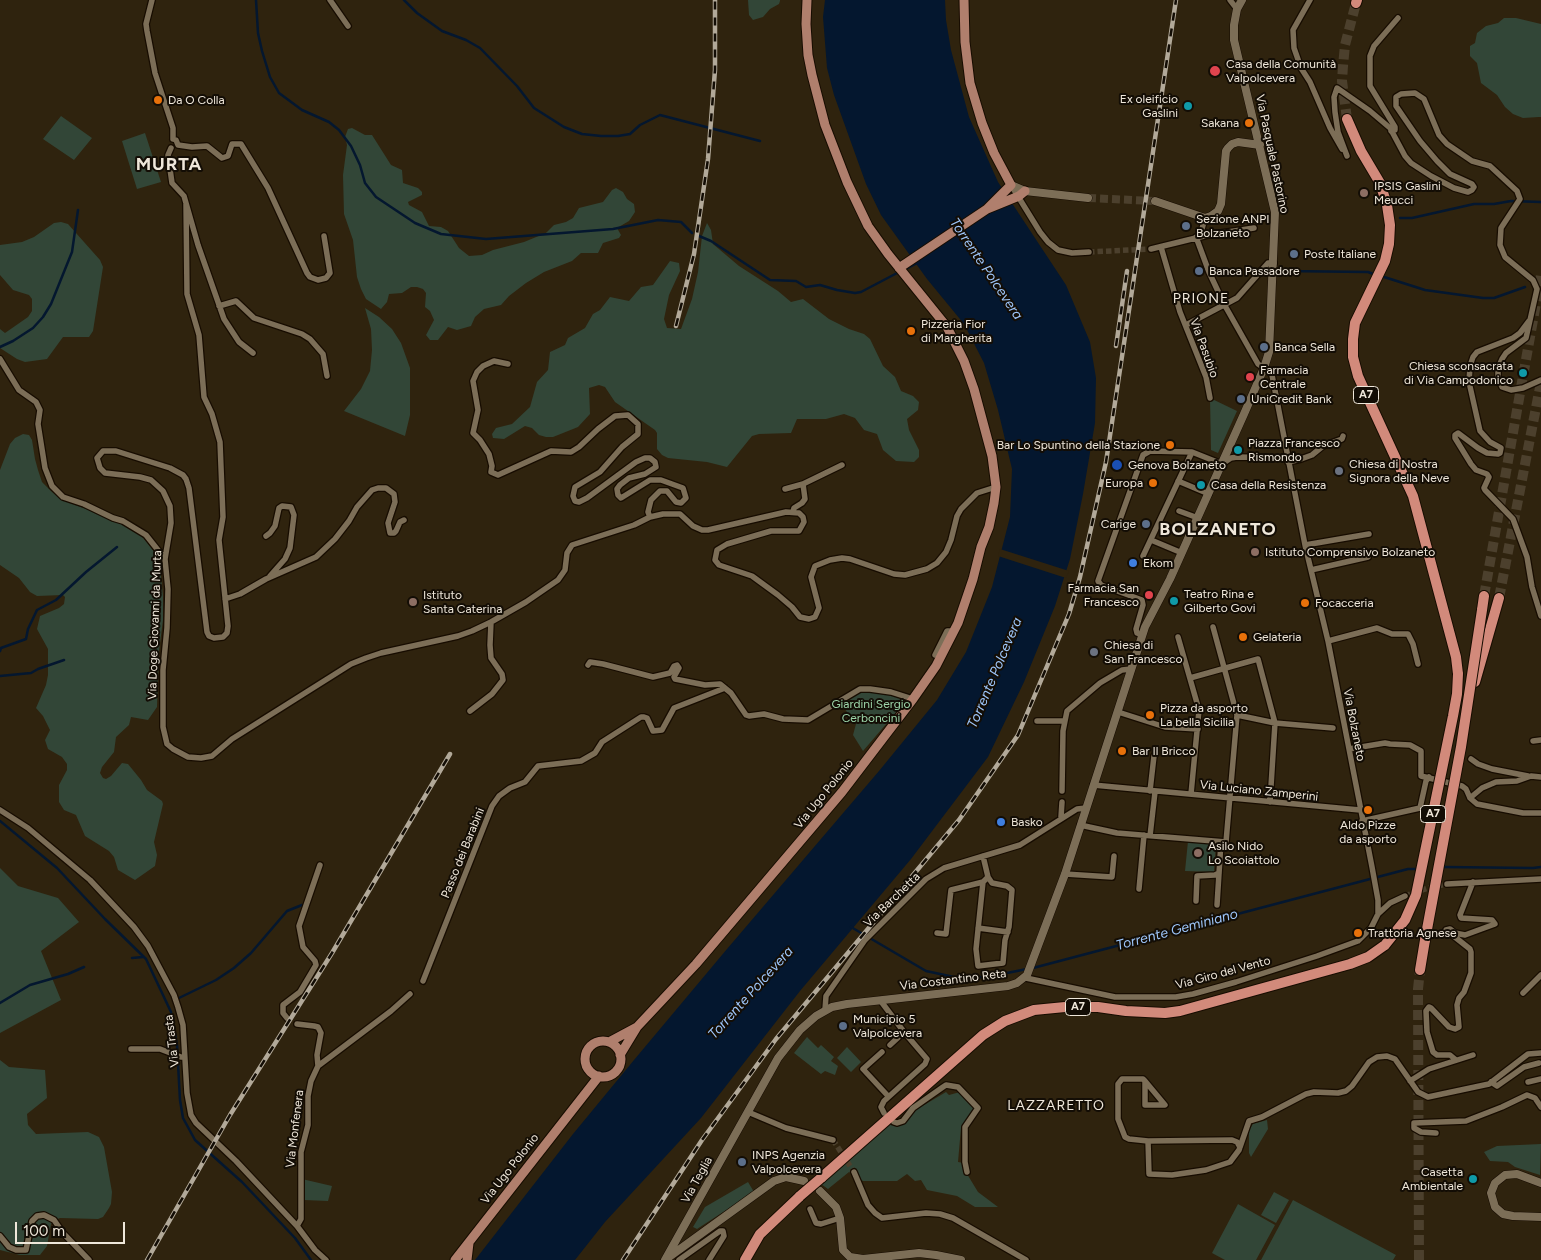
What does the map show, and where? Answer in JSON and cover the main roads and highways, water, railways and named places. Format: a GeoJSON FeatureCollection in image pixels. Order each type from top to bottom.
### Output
{"type":"FeatureCollection","features":[{"type":"Feature","properties":{"kind":"highway","name":"A7"},"geometry":{"type":"LineString","coordinates":[[745,1260],[760,1234],[800,1196],[983,1035],[1005,1020],[1034,1010],[1064,1007],[1098,1007],[1165,1013],[1180,1011],[1350,964],[1368,957],[1384,945],[1405,920],[1416,895],[1453,716],[1458,674],[1456,657],[1413,496],[1358,376],[1353,357],[1352,339],[1355,323],[1385,261],[1390,235],[1388,210],[1382,188],[1347,119]]}},
{"type":"Feature","properties":{"kind":"highway","name":"A7"},"geometry":{"type":"LineString","coordinates":[[1420,970],[1466,717],[1484,596]]}},
{"type":"Feature","properties":{"kind":"highway"},"geometry":{"type":"LineString","coordinates":[[1466,717],[1499,598]]}},
{"type":"Feature","properties":{"kind":"main road","name":"Via Ugo Polonio"},"geometry":{"type":"LineString","coordinates":[[455,1260],[599,1076],[610,1075],[619,1067],[620,1055],[638,1027],[696,964],[842,792],[914,699],[936,666],[955,630],[989,527],[996,487],[992,456],[974,389],[964,361],[947,327],[868,226],[847,182],[825,125],[812,75],[808,55],[807,0]]}},
{"type":"Feature","properties":{"kind":"main road"},"geometry":{"type":"LineString","coordinates":[[964,0],[965,42],[970,83],[994,153],[1011,185],[1022,194]]}},
{"type":"Feature","properties":{"kind":"main road","name":"Via Pasquale Pastorino"},"geometry":{"type":"LineString","coordinates":[[1027,977],[1065,874],[1142,635],[1209,494],[1264,368],[1269,352],[1276,212],[1234,40],[1236,13],[1242,0]]}},
{"type":"Feature","properties":{"kind":"main road"},"geometry":{"type":"LineString","coordinates":[[1155,201],[1205,218],[1216,213],[1221,204],[1228,148],[1236,142],[1260,146]]}},
{"type":"Feature","properties":{"kind":"main road"},"geometry":{"type":"LineString","coordinates":[[987,209],[1011,185]]}},
{"type":"Feature","properties":{"kind":"main road"},"geometry":{"type":"LineString","coordinates":[[899,268],[987,209],[1022,194],[1088,198]]}},
{"type":"Feature","properties":{"kind":"main road","name":"Via Costantino Reta"},"geometry":{"type":"LineString","coordinates":[[748,1112],[786,1045],[800,1030],[825,1010],[847,1004],[1008,986],[1027,977]]}},
{"type":"Feature","properties":{"kind":"main road","name":"Via Ugo Polonio"},"geometry":{"type":"LineString","coordinates":[[586,1093],[589,1070],[585,1059],[589,1048],[598,1042],[609,1042],[638,1027]]}},
{"type":"Feature","properties":{"kind":"main road"},"geometry":{"type":"LineString","coordinates":[[609,1042],[615,1046],[620,1055]]}},
{"type":"Feature","properties":{"kind":"main road"},"geometry":{"type":"LineString","coordinates":[[589,1070],[599,1076]]}},
{"type":"Feature","properties":{"kind":"main road","name":"Via Teglia"},"geometry":{"type":"LineString","coordinates":[[666,1260],[748,1112]]}},
{"type":"Feature","properties":{"kind":"main road"},"geometry":{"type":"LineString","coordinates":[[1541,1183],[1517,1174],[1505,1175],[1494,1183],[1491,1193],[1495,1207],[1503,1214],[1541,1217]]}},
{"type":"Feature","properties":{"kind":"main road"},"geometry":{"type":"LineString","coordinates":[[666,1260],[774,1181],[786,1177],[804,1181]]}},
{"type":"Feature","properties":{"kind":"main road"},"geometry":{"type":"LineString","coordinates":[[820,1191],[836,1207],[840,1218],[843,1250],[854,1258],[863,1260],[919,1253],[961,1260]]}},
{"type":"Feature","properties":{"kind":"main road"},"geometry":{"type":"LineString","coordinates":[[681,1232],[690,1237],[699,1236]]}},
{"type":"Feature","properties":{"kind":"main road"},"geometry":{"type":"LineString","coordinates":[[467,1259],[469,1240]]}},
{"type":"Feature","properties":{"kind":"water","name":"Torrente Polcevera"},"geometry":{"type":"Polygon","coordinates":[[[825,0],[945,0],[951,50],[969,117],[998,182],[1066,285],[1090,342],[1096,378],[1095,423],[1070,559],[1055,606],[1024,682],[988,757],[911,859],[800,991],[701,1118],[605,1222],[575,1260],[475,1260],[573,1134],[634,1060],[937,700],[966,652],[992,587],[1010,517],[1012,469],[998,410],[984,363],[964,324],[927,279],[881,215],[866,184],[834,95],[827,68],[823,17],[825,0]]]}},
{"type":"Feature","properties":{"kind":"waterway"},"geometry":{"type":"LineString","coordinates":[[256,0],[258,33],[262,51],[270,77],[279,93],[302,110],[329,122],[339,130],[351,146],[360,165],[365,183],[376,197],[415,223],[441,234],[486,239],[613,229],[658,220],[681,222],[692,233]]}},
{"type":"Feature","properties":{"kind":"waterway"},"geometry":{"type":"LineString","coordinates":[[404,0],[417,13],[442,31],[466,40],[480,48],[517,86],[534,108],[564,127],[582,134],[618,136],[630,134],[640,125],[660,115],[760,141]]}},
{"type":"Feature","properties":{"kind":"waterway"},"geometry":{"type":"LineString","coordinates":[[1400,218],[1412,218],[1474,204],[1494,204],[1511,201],[1541,202]]}},
{"type":"Feature","properties":{"kind":"waterway"},"geometry":{"type":"LineString","coordinates":[[0,347],[33,328],[51,304],[72,252],[78,210]]}},
{"type":"Feature","properties":{"kind":"waterway"},"geometry":{"type":"LineString","coordinates":[[699,236],[711,241],[770,280],[796,281],[806,287],[820,285],[855,293],[861,292],[899,272]]}},
{"type":"Feature","properties":{"kind":"waterway"},"geometry":{"type":"LineString","coordinates":[[904,270],[919,262]]}},
{"type":"Feature","properties":{"kind":"waterway"},"geometry":{"type":"LineString","coordinates":[[1283,271],[1368,272],[1376,275]]}},
{"type":"Feature","properties":{"kind":"waterway"},"geometry":{"type":"LineString","coordinates":[[1381,276],[1425,290],[1483,298],[1494,298],[1525,287]]}},
{"type":"Feature","properties":{"kind":"waterway"},"geometry":{"type":"LineString","coordinates":[[0,651],[1,648],[26,639],[28,629],[37,610],[56,600],[117,547]]}},
{"type":"Feature","properties":{"kind":"waterway"},"geometry":{"type":"LineString","coordinates":[[0,676],[31,673],[64,660]]}},
{"type":"Feature","properties":{"kind":"waterway"},"geometry":{"type":"LineString","coordinates":[[0,821],[57,868],[146,959],[171,1012],[177,1045],[180,1100],[183,1118],[195,1140],[242,1182],[295,1238],[311,1260]]}},
{"type":"Feature","properties":{"kind":"waterway","name":"Torrente Geminiano"},"geometry":{"type":"LineString","coordinates":[[1443,867],[1541,867]]}},
{"type":"Feature","properties":{"kind":"waterway","name":"Torrente Geminiano"},"geometry":{"type":"LineString","coordinates":[[1033,968],[1408,869],[1420,869]]}},
{"type":"Feature","properties":{"kind":"waterway"},"geometry":{"type":"LineString","coordinates":[[179,998],[216,980],[234,968],[251,953],[287,911],[302,905]]}},
{"type":"Feature","properties":{"kind":"waterway","name":"Torrente Geminiano"},"geometry":{"type":"LineString","coordinates":[[851,927],[926,971],[954,977],[987,977],[1027,969]]}},
{"type":"Feature","properties":{"kind":"waterway"},"geometry":{"type":"LineString","coordinates":[[132,958],[143,957]]}},
{"type":"Feature","properties":{"kind":"waterway"},"geometry":{"type":"LineString","coordinates":[[0,1003],[30,985],[68,974],[84,967]]}},
{"type":"Feature","properties":{"kind":"tunnel"},"geometry":{"type":"LineString","coordinates":[[1347,119],[1342,81],[1343,66],[1345,45],[1356,3]]}},
{"type":"Feature","properties":{"kind":"tunnel"},"geometry":{"type":"LineString","coordinates":[[1088,198],[1155,201]]}},
{"type":"Feature","properties":{"kind":"tunnel"},"geometry":{"type":"LineString","coordinates":[[1089,252],[1151,249]]}},
{"type":"Feature","properties":{"kind":"tunnel"},"geometry":{"type":"LineString","coordinates":[[1484,596],[1541,275]]}},
{"type":"Feature","properties":{"kind":"tunnel"},"geometry":{"type":"LineString","coordinates":[[1499,598],[1541,382]]}},
{"type":"Feature","properties":{"kind":"tunnel"},"geometry":{"type":"LineString","coordinates":[[1405,896],[1447,884]]}},
{"type":"Feature","properties":{"kind":"tunnel"},"geometry":{"type":"LineString","coordinates":[[1419,1260],[1418,989],[1420,970]]}},
{"type":"Feature","properties":{"kind":"tunnel"},"geometry":{"type":"LineString","coordinates":[[287,1018],[297,1024]]}},
{"type":"Feature","properties":{"kind":"tunnel"},"geometry":{"type":"LineString","coordinates":[[833,1140],[854,1172]]}},
{"type":"Feature","properties":{"kind":"railway"},"geometry":{"type":"LineString","coordinates":[[676,326],[694,254],[708,159],[715,70],[715,0]]}},
{"type":"Feature","properties":{"kind":"railway"},"geometry":{"type":"LineString","coordinates":[[623,1260],[702,1140],[776,1039],[959,820],[1018,735],[1069,614],[1080,577],[1106,462],[1176,0]]}},
{"type":"Feature","properties":{"kind":"railway"},"geometry":{"type":"LineString","coordinates":[[1116,346],[1127,271]]}},
{"type":"Feature","properties":{"kind":"railway"},"geometry":{"type":"LineString","coordinates":[[147,1260],[230,1115],[332,953],[450,754]]}},
{"type":"Feature","properties":{"kind":"place","name":"Casa della Comunità Valpolcevera"},"geometry":{"type":"Point","coordinates":[1215,71]}},
{"type":"Feature","properties":{"kind":"place","name":"Da O Colla"},"geometry":{"type":"Point","coordinates":[158,100]}},
{"type":"Feature","properties":{"kind":"place","name":"Ex oleificio Gaslini"},"geometry":{"type":"Point","coordinates":[1188,106]}},
{"type":"Feature","properties":{"kind":"place","name":"Sakana"},"geometry":{"type":"Point","coordinates":[1249,123]}},
{"type":"Feature","properties":{"kind":"place","name":"IPSIS Gaslini Meucci"},"geometry":{"type":"Point","coordinates":[1364,193]}},
{"type":"Feature","properties":{"kind":"place","name":"Sezione ANPI Bolzaneto"},"geometry":{"type":"Point","coordinates":[1186,226]}},
{"type":"Feature","properties":{"kind":"place","name":"Poste Italiane"},"geometry":{"type":"Point","coordinates":[1294,254]}},
{"type":"Feature","properties":{"kind":"place","name":"Banca Passadore"},"geometry":{"type":"Point","coordinates":[1199,271]}},
{"type":"Feature","properties":{"kind":"place","name":"Pizzeria Fior di Margherita"},"geometry":{"type":"Point","coordinates":[911,331]}},
{"type":"Feature","properties":{"kind":"place","name":"Banca Sella"},"geometry":{"type":"Point","coordinates":[1264,347]}},
{"type":"Feature","properties":{"kind":"place","name":"Chiesa sconsacrata di Via Campodonico"},"geometry":{"type":"Point","coordinates":[1523,373]}},
{"type":"Feature","properties":{"kind":"place","name":"Farmacia Centrale"},"geometry":{"type":"Point","coordinates":[1250,377]}},
{"type":"Feature","properties":{"kind":"place","name":"UniCredit Bank"},"geometry":{"type":"Point","coordinates":[1241,399]}},
{"type":"Feature","properties":{"kind":"place","name":"Bar Lo Spuntino della Stazione"},"geometry":{"type":"Point","coordinates":[1170,445]}},
{"type":"Feature","properties":{"kind":"place","name":"Piazza Francesco Rismondo"},"geometry":{"type":"Point","coordinates":[1238,450]}},
{"type":"Feature","properties":{"kind":"place","name":"Genova Bolzaneto"},"geometry":{"type":"Point","coordinates":[1117,465]}},
{"type":"Feature","properties":{"kind":"place","name":"Chiesa di Nostra Signora della Neve"},"geometry":{"type":"Point","coordinates":[1339,471]}},
{"type":"Feature","properties":{"kind":"place","name":"Europa"},"geometry":{"type":"Point","coordinates":[1153,483]}},
{"type":"Feature","properties":{"kind":"place","name":"Casa della Resistenza"},"geometry":{"type":"Point","coordinates":[1201,485]}},
{"type":"Feature","properties":{"kind":"place","name":"Carige"},"geometry":{"type":"Point","coordinates":[1146,524]}},
{"type":"Feature","properties":{"kind":"place","name":"Istituto Comprensivo Bolzaneto"},"geometry":{"type":"Point","coordinates":[1255,552]}},
{"type":"Feature","properties":{"kind":"place","name":"Ekom"},"geometry":{"type":"Point","coordinates":[1133,563]}},
{"type":"Feature","properties":{"kind":"place","name":"Farmacia San Francesco"},"geometry":{"type":"Point","coordinates":[1149,595]}},
{"type":"Feature","properties":{"kind":"place","name":"Teatro Rina e Gilberto Govi"},"geometry":{"type":"Point","coordinates":[1174,601]}},
{"type":"Feature","properties":{"kind":"place","name":"Istituto Santa Caterina"},"geometry":{"type":"Point","coordinates":[413,602]}},
{"type":"Feature","properties":{"kind":"place","name":"Focacceria"},"geometry":{"type":"Point","coordinates":[1305,603]}},
{"type":"Feature","properties":{"kind":"place","name":"Gelateria"},"geometry":{"type":"Point","coordinates":[1243,637]}},
{"type":"Feature","properties":{"kind":"place","name":"Chiesa di San Francesco"},"geometry":{"type":"Point","coordinates":[1094,652]}},
{"type":"Feature","properties":{"kind":"place","name":"Pizza da asporto La bella Sicilia"},"geometry":{"type":"Point","coordinates":[1150,715]}},
{"type":"Feature","properties":{"kind":"place","name":"Bar Il Bricco"},"geometry":{"type":"Point","coordinates":[1122,751]}},
{"type":"Feature","properties":{"kind":"place","name":"Aldo Pizze da asporto"},"geometry":{"type":"Point","coordinates":[1368,810]}},
{"type":"Feature","properties":{"kind":"place","name":"Basko"},"geometry":{"type":"Point","coordinates":[1001,822]}},
{"type":"Feature","properties":{"kind":"place","name":"Asilo Nido Lo Scoiattolo"},"geometry":{"type":"Point","coordinates":[1198,853]}},
{"type":"Feature","properties":{"kind":"place","name":"Trattoria Agnese"},"geometry":{"type":"Point","coordinates":[1358,933]}},
{"type":"Feature","properties":{"kind":"place","name":"Municipio 5 Valpolcevera"},"geometry":{"type":"Point","coordinates":[843,1026]}},
{"type":"Feature","properties":{"kind":"place","name":"INPS Agenzia Valpolcevera"},"geometry":{"type":"Point","coordinates":[742,1162]}},
{"type":"Feature","properties":{"kind":"place","name":"Casetta Ambientale"},"geometry":{"type":"Point","coordinates":[1473,1179]}},
{"type":"Feature","properties":{"kind":"district","name":"MURTA"},"geometry":{"type":"Point","coordinates":[169,165]}},
{"type":"Feature","properties":{"kind":"district","name":"PRIONE"},"geometry":{"type":"Point","coordinates":[1201,299]}},
{"type":"Feature","properties":{"kind":"district","name":"BOLZANETO"},"geometry":{"type":"Point","coordinates":[1218,530]}},
{"type":"Feature","properties":{"kind":"district","name":"LAZZARETTO"},"geometry":{"type":"Point","coordinates":[1056,1106]}},
{"type":"Feature","properties":{"kind":"park label","name":"Giardini Sergio Cerboncini"},"geometry":{"type":"Point","coordinates":[871,711]}}]}
